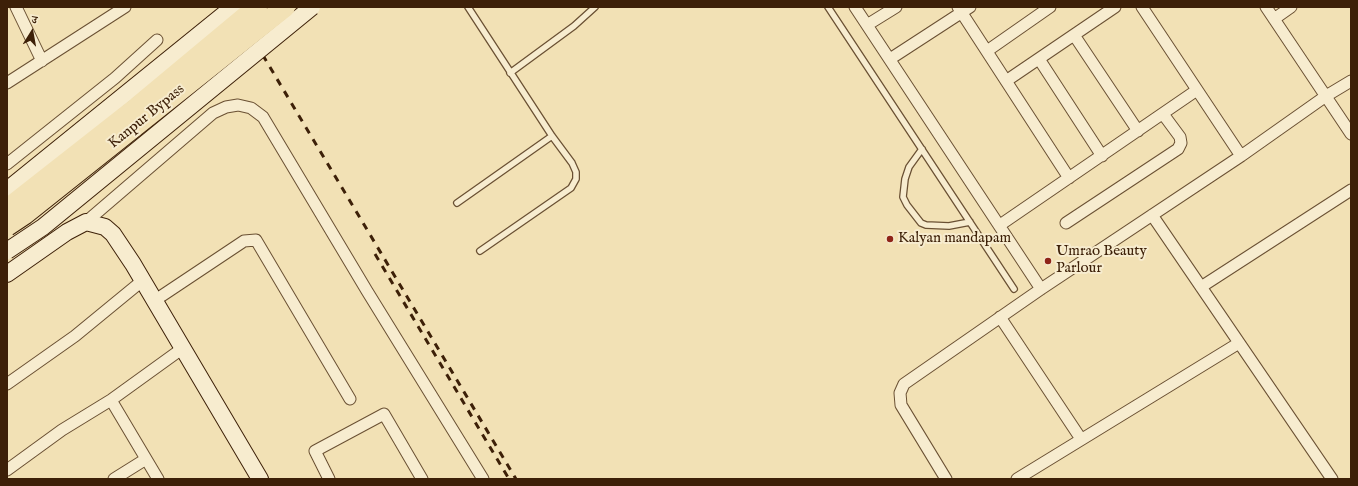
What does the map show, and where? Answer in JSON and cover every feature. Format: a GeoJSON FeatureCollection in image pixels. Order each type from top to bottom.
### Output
{"type":"FeatureCollection","features":[{"type":"Feature","properties":{"kind":"highway","name":"Kanpur Bypass"},"geometry":{"type":"LineString","coordinates":[[7,209],[137,107],[257,7]]}},
{"type":"Feature","properties":{"kind":"highway","name":"Kanpur Bypass"},"geometry":{"type":"LineString","coordinates":[[7,226],[44,199],[285,7]]}},
{"type":"Feature","properties":{"kind":"main road"},"geometry":{"type":"LineString","coordinates":[[7,190],[233,7]]}},
{"type":"Feature","properties":{"kind":"main road"},"geometry":{"type":"LineString","coordinates":[[7,251],[44,227],[312,7]]}},
{"type":"Feature","properties":{"kind":"main road"},"geometry":{"type":"LineString","coordinates":[[7,274],[67,232],[86,222],[104,226],[113,234],[142,281],[260,479]]}},
{"type":"Feature","properties":{"kind":"street"},"geometry":{"type":"LineString","coordinates":[[16,7],[42,60]]}},
{"type":"Feature","properties":{"kind":"street"},"geometry":{"type":"LineString","coordinates":[[7,83],[125,7]]}},
{"type":"Feature","properties":{"kind":"street"},"geometry":{"type":"LineString","coordinates":[[855,7],[1000,224],[1041,289]]}},
{"type":"Feature","properties":{"kind":"street"},"geometry":{"type":"LineString","coordinates":[[867,25],[896,7]]}},
{"type":"Feature","properties":{"kind":"street"},"geometry":{"type":"LineString","coordinates":[[987,51],[1050,7]]}},
{"type":"Feature","properties":{"kind":"street"},"geometry":{"type":"LineString","coordinates":[[1006,81],[1115,7]]}},
{"type":"Feature","properties":{"kind":"street"},"geometry":{"type":"LineString","coordinates":[[1142,7],[1241,156]]}},
{"type":"Feature","properties":{"kind":"street"},"geometry":{"type":"LineString","coordinates":[[1266,7],[1351,134]]}},
{"type":"Feature","properties":{"kind":"street"},"geometry":{"type":"LineString","coordinates":[[1274,19],[1291,7]]}},
{"type":"Feature","properties":{"kind":"street"},"geometry":{"type":"LineString","coordinates":[[890,59],[963,9],[987,51],[1069,178]]}},
{"type":"Feature","properties":{"kind":"street"},"geometry":{"type":"LineString","coordinates":[[1074,35],[1138,131]]}},
{"type":"Feature","properties":{"kind":"street"},"geometry":{"type":"LineString","coordinates":[[7,164],[114,78],[157,40]]}},
{"type":"Feature","properties":{"kind":"street"},"geometry":{"type":"LineString","coordinates":[[1039,59],[1102,156]]}},
{"type":"Feature","properties":{"kind":"street"},"geometry":{"type":"LineString","coordinates":[[946,479],[901,405],[900,393],[904,384],[1041,289],[1241,156],[1326,96],[1351,81]]}},
{"type":"Feature","properties":{"kind":"street"},"geometry":{"type":"LineString","coordinates":[[1000,224],[1197,90]]}},
{"type":"Feature","properties":{"kind":"street"},"geometry":{"type":"LineString","coordinates":[[86,222],[212,114],[226,107],[238,106],[251,108],[263,117],[367,291],[483,479]]}},
{"type":"Feature","properties":{"kind":"street"},"geometry":{"type":"LineString","coordinates":[[1066,223],[1178,149],[1181,143],[1180,137],[1163,114]]}},
{"type":"Feature","properties":{"kind":"street"},"geometry":{"type":"LineString","coordinates":[[1201,287],[1351,190]]}},
{"type":"Feature","properties":{"kind":"street"},"geometry":{"type":"LineString","coordinates":[[1152,215],[1332,479]]}},
{"type":"Feature","properties":{"kind":"street"},"geometry":{"type":"LineString","coordinates":[[154,301],[244,241],[256,240],[350,399]]}},
{"type":"Feature","properties":{"kind":"street"},"geometry":{"type":"LineString","coordinates":[[7,384],[76,336],[142,281]]}},
{"type":"Feature","properties":{"kind":"street"},"geometry":{"type":"LineString","coordinates":[[1000,317],[1082,439]]}},
{"type":"Feature","properties":{"kind":"street"},"geometry":{"type":"LineString","coordinates":[[1017,479],[1239,342]]}},
{"type":"Feature","properties":{"kind":"street"},"geometry":{"type":"LineString","coordinates":[[7,470],[62,430],[111,400],[183,348]]}},
{"type":"Feature","properties":{"kind":"street"},"geometry":{"type":"LineString","coordinates":[[111,400],[158,479]]}},
{"type":"Feature","properties":{"kind":"street"},"geometry":{"type":"LineString","coordinates":[[328,479],[315,451],[384,414],[422,479]]}},
{"type":"Feature","properties":{"kind":"street"},"geometry":{"type":"LineString","coordinates":[[114,479],[146,459]]}},
{"type":"Feature","properties":{"kind":"lane"},"geometry":{"type":"LineString","coordinates":[[468,7],[552,136],[572,163],[576,172],[576,179],[571,188],[480,251]]}},
{"type":"Feature","properties":{"kind":"lane"},"geometry":{"type":"LineString","coordinates":[[510,72],[574,26],[595,7]]}},
{"type":"Feature","properties":{"kind":"lane"},"geometry":{"type":"LineString","coordinates":[[828,7],[1014,289]]}},
{"type":"Feature","properties":{"kind":"lane"},"geometry":{"type":"LineString","coordinates":[[457,203],[552,136]]}},
{"type":"Feature","properties":{"kind":"lane"},"geometry":{"type":"LineString","coordinates":[[922,149],[909,167],[904,179],[903,197],[907,205],[921,223],[926,225],[949,226],[970,222]]}},
{"type":"Feature","properties":{"kind":"railway"},"geometry":{"type":"LineString","coordinates":[[234,7],[516,479]]}},
{"type":"Feature","properties":{"kind":"railway"},"geometry":{"type":"LineString","coordinates":[[375,254],[509,479]]}},
{"type":"Feature","properties":{"kind":"place","name":"Kalyan mandapam"},"geometry":{"type":"Point","coordinates":[890,239]}},
{"type":"Feature","properties":{"kind":"place","name":"Umrao Beauty Parlour"},"geometry":{"type":"Point","coordinates":[1048,261]}}]}
